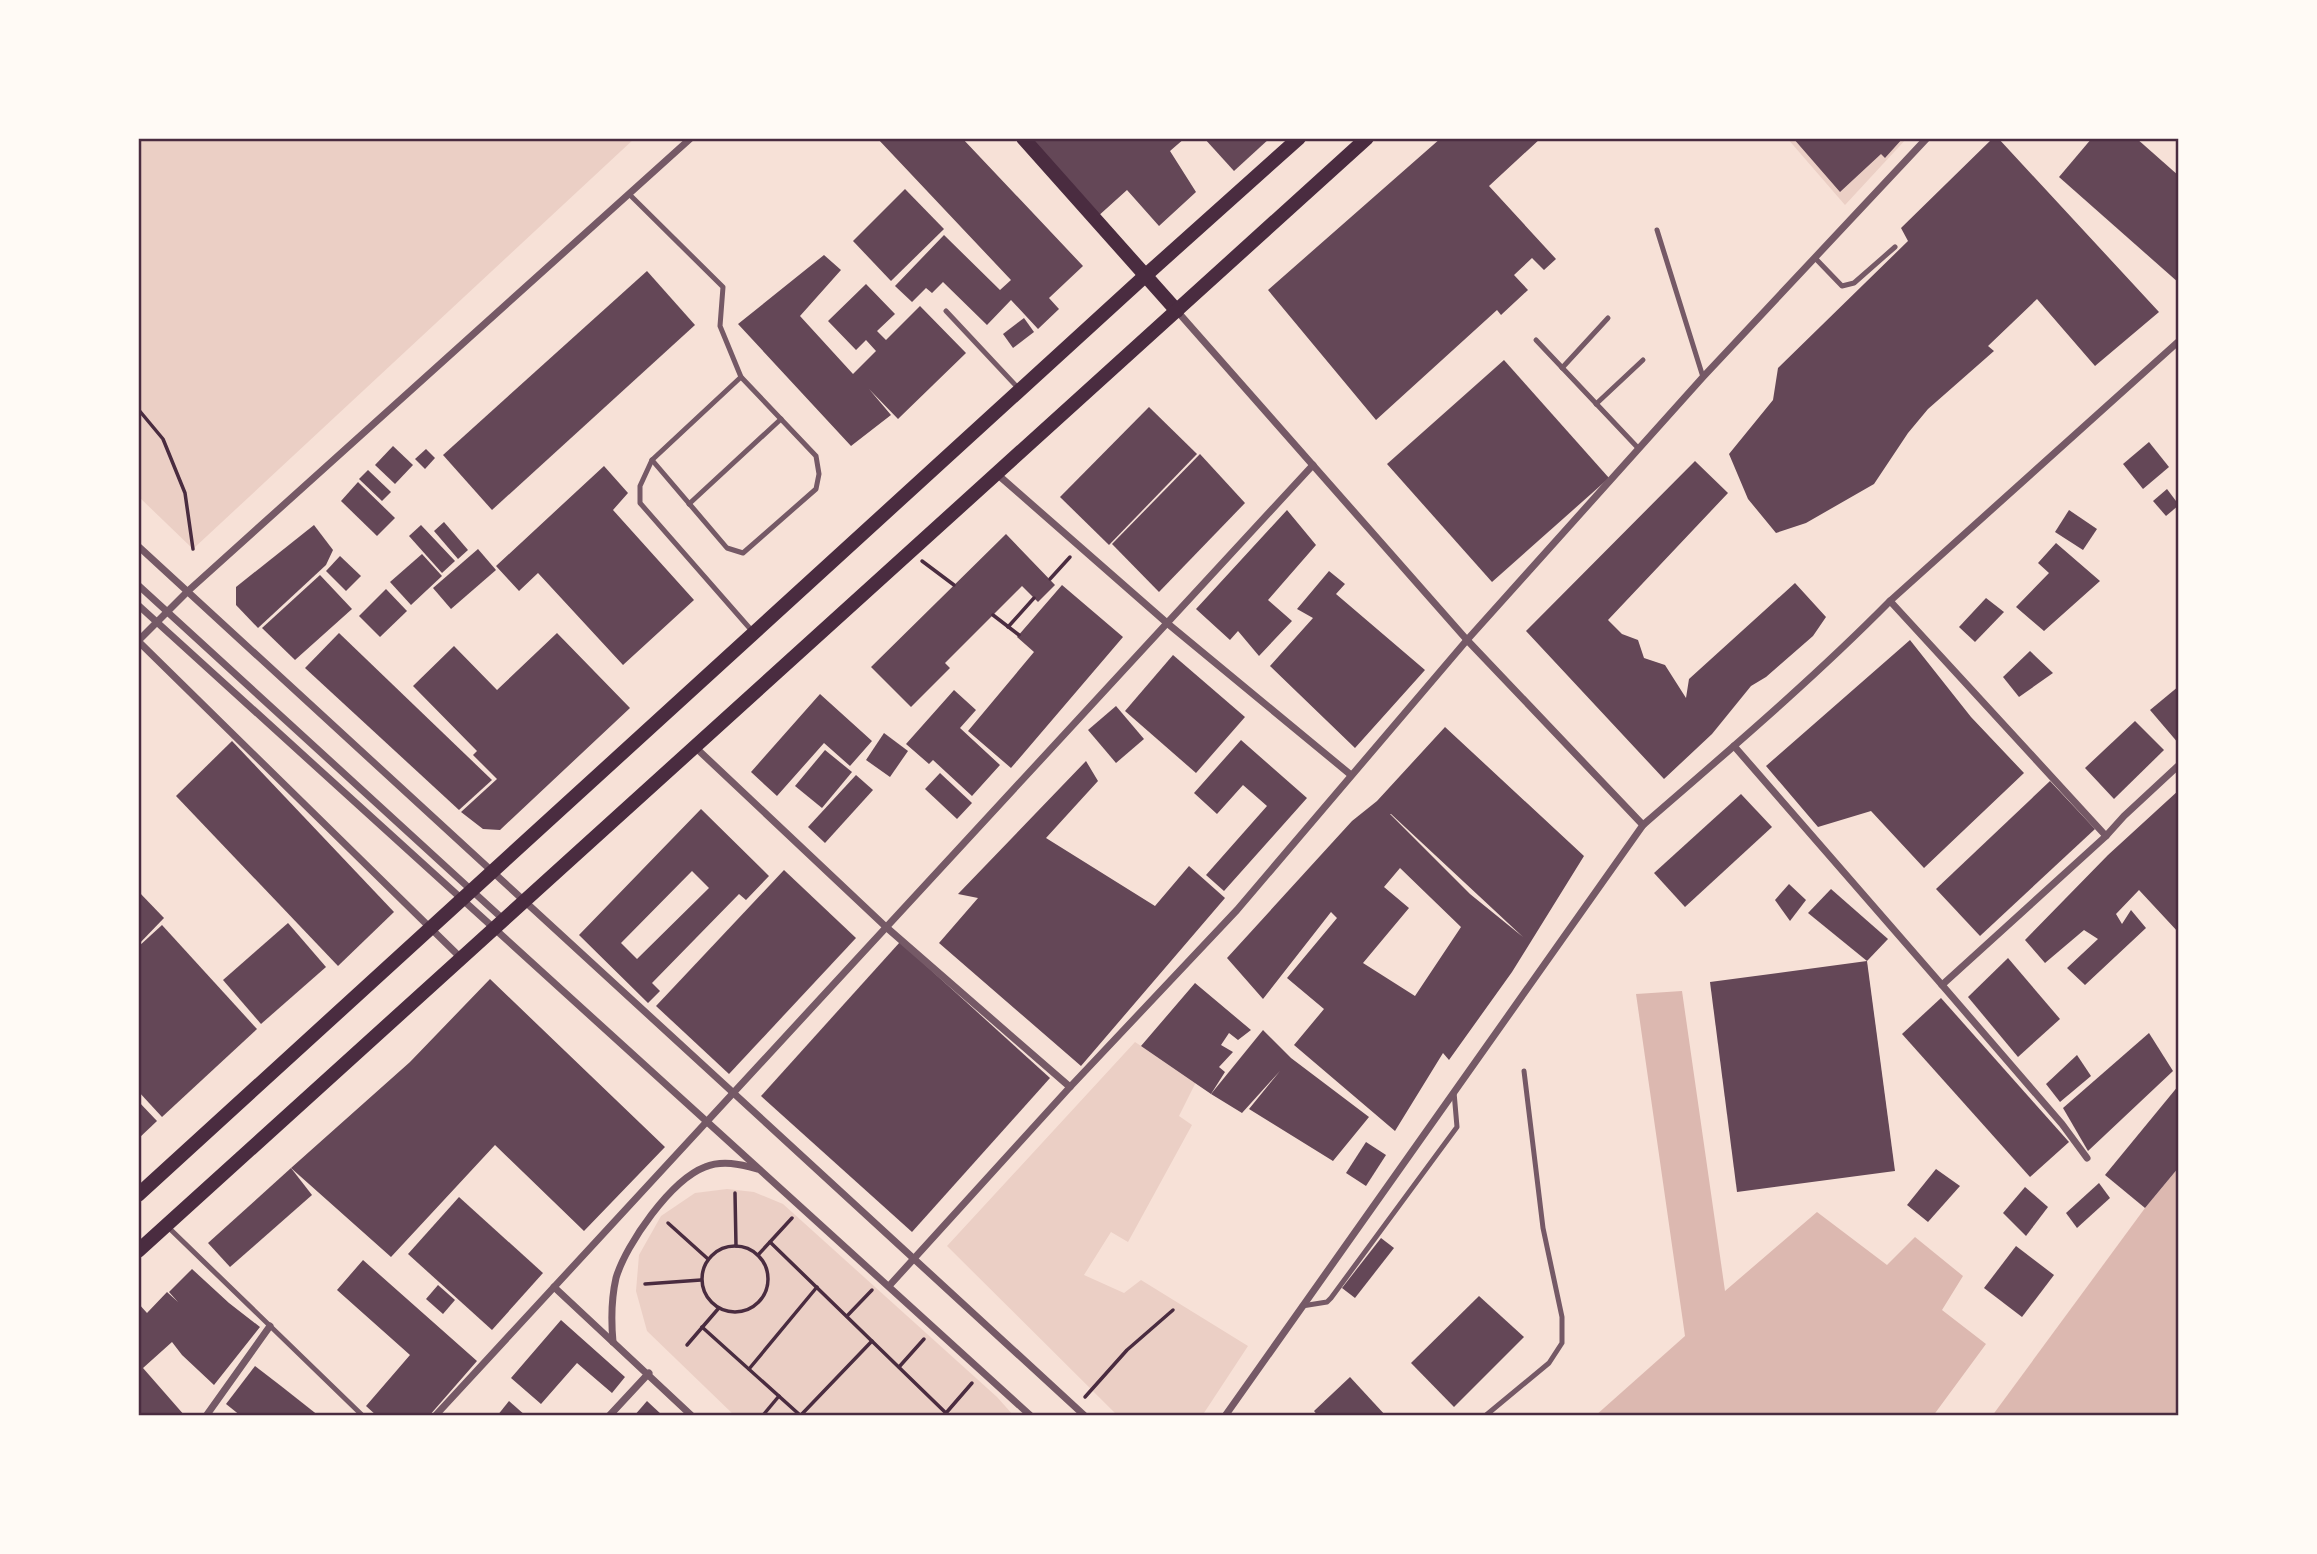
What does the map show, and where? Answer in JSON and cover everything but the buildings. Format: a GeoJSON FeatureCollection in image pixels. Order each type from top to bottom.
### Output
{"type":"FeatureCollection","features":[{"type":"Feature","properties":{"kind":"main road"},"geometry":{"type":"LineString","coordinates":[[1023,138],[1177,312]]}},
{"type":"Feature","properties":{"kind":"main road"},"geometry":{"type":"LineString","coordinates":[[138,1195],[1299,138]]}},
{"type":"Feature","properties":{"kind":"main road"},"geometry":{"type":"LineString","coordinates":[[138,1251],[1367,138]]}},
{"type":"Feature","properties":{"kind":"street"},"geometry":{"type":"LineString","coordinates":[[461,959],[138,641],[188,591],[691,138]]}},
{"type":"Feature","properties":{"kind":"street"},"geometry":{"type":"LineString","coordinates":[[889,1286],[1070,1087],[1237,910],[1467,640],[1703,377],[1927,138]]}},
{"type":"Feature","properties":{"kind":"street"},"geometry":{"type":"LineString","coordinates":[[1177,312],[1467,640],[1643,825]]}},
{"type":"Feature","properties":{"kind":"street"},"geometry":{"type":"LineString","coordinates":[[1225,1416],[1643,825],[1857,635],[1890,601],[2179,341]]}},
{"type":"Feature","properties":{"kind":"street"},"geometry":{"type":"LineString","coordinates":[[435,1416],[1312,465]]}},
{"type":"Feature","properties":{"kind":"street"},"geometry":{"type":"LineString","coordinates":[[997,474],[1167,623],[1351,775]]}},
{"type":"Feature","properties":{"kind":"street"},"geometry":{"type":"LineString","coordinates":[[138,546],[1085,1416]]}},
{"type":"Feature","properties":{"kind":"street"},"geometry":{"type":"LineString","coordinates":[[138,585],[707,1121],[1031,1416]]}},
{"type":"Feature","properties":{"kind":"street"},"geometry":{"type":"LineString","coordinates":[[1890,601],[2106,836]]}},
{"type":"Feature","properties":{"kind":"street"},"geometry":{"type":"LineString","coordinates":[[138,606],[499,925]]}},
{"type":"Feature","properties":{"kind":"street"},"geometry":{"type":"LineString","coordinates":[[1734,746],[2062,1124],[2087,1158]]}},
{"type":"Feature","properties":{"kind":"street"},"geometry":{"type":"LineString","coordinates":[[695,747],[886,927],[1070,1087]]}},
{"type":"Feature","properties":{"kind":"street"},"geometry":{"type":"LineString","coordinates":[[1942,985],[2106,836],[2179,765]]}},
{"type":"Feature","properties":{"kind":"street"},"geometry":{"type":"LineString","coordinates":[[613,1342],[611,1309],[617,1276],[657,1205],[683,1180],[705,1166],[734,1163],[761,1170]]}},
{"type":"Feature","properties":{"kind":"street"},"geometry":{"type":"LineString","coordinates":[[554,1287],[692,1416]]}},
{"type":"Feature","properties":{"kind":"street"},"geometry":{"type":"LineString","coordinates":[[206,1416],[270,1326]]}},
{"type":"Feature","properties":{"kind":"street"},"geometry":{"type":"LineString","coordinates":[[609,1416],[649,1373]]}},
{"type":"Feature","properties":{"kind":"lane"},"geometry":{"type":"LineString","coordinates":[[629,194],[723,287],[720,326],[741,377],[816,456],[820,474],[816,489],[743,553],[727,548],[652,460]]}},
{"type":"Feature","properties":{"kind":"lane"},"geometry":{"type":"LineString","coordinates":[[1657,230],[1703,377]]}},
{"type":"Feature","properties":{"kind":"lane"},"geometry":{"type":"LineString","coordinates":[[1816,259],[1842,286],[1854,283],[1895,247]]}},
{"type":"Feature","properties":{"kind":"lane"},"geometry":{"type":"LineString","coordinates":[[946,311],[1020,390]]}},
{"type":"Feature","properties":{"kind":"lane"},"geometry":{"type":"LineString","coordinates":[[1562,368],[1608,318]]}},
{"type":"Feature","properties":{"kind":"lane"},"geometry":{"type":"LineString","coordinates":[[1536,340],[1639,449]]}},
{"type":"Feature","properties":{"kind":"lane"},"geometry":{"type":"LineString","coordinates":[[1596,404],[1643,360]]}},
{"type":"Feature","properties":{"kind":"lane"},"geometry":{"type":"LineString","coordinates":[[741,377],[652,460],[640,486],[640,503],[755,634]]}},
{"type":"Feature","properties":{"kind":"lane"},"geometry":{"type":"LineString","coordinates":[[689,504],[781,419]]}},
{"type":"Feature","properties":{"kind":"lane"},"geometry":{"type":"LineString","coordinates":[[1485,1416],[1558,1353],[1563,1329],[1543,1228],[1524,1071]]}},
{"type":"Feature","properties":{"kind":"lane"},"geometry":{"type":"LineString","coordinates":[[1302,1306],[1327,1302],[1457,1127],[1454,1091]]}},
{"type":"Feature","properties":{"kind":"lane"},"geometry":{"type":"LineString","coordinates":[[166,1225],[363,1416]]}},
{"type":"Feature","properties":{"kind":"path"},"geometry":{"type":"LineString","coordinates":[[138,141],[143,138]]}},
{"type":"Feature","properties":{"kind":"path"},"geometry":{"type":"LineString","coordinates":[[138,409],[163,439],[185,493],[193,549]]}},
{"type":"Feature","properties":{"kind":"path"},"geometry":{"type":"LineString","coordinates":[[1050,579],[1080,546]]}},
{"type":"Feature","properties":{"kind":"path"},"geometry":{"type":"LineString","coordinates":[[911,552],[954,586]]}},
{"type":"Feature","properties":{"kind":"path"},"geometry":{"type":"LineString","coordinates":[[1008,627],[1034,598]]}},
{"type":"Feature","properties":{"kind":"path"},"geometry":{"type":"LineString","coordinates":[[993,615],[1019,635]]}},
{"type":"Feature","properties":{"kind":"path"},"geometry":{"type":"LineString","coordinates":[[735,1193],[736,1246]]}},
{"type":"Feature","properties":{"kind":"path"},"geometry":{"type":"LineString","coordinates":[[758,1255],[792,1218]]}},
{"type":"Feature","properties":{"kind":"path"},"geometry":{"type":"LineString","coordinates":[[668,1223],[708,1259]]}},
{"type":"Feature","properties":{"kind":"path"},"geometry":{"type":"LineString","coordinates":[[770,1242],[948,1414],[982,1371]]}},
{"type":"Feature","properties":{"kind":"path"},"geometry":{"type":"LineString","coordinates":[[736,1246],[747,1248],[758,1255],[768,1271],[766,1292],[760,1302],[741,1313],[729,1313],[709,1302],[701,1280],[708,1259],[726,1247],[736,1246]]}},
{"type":"Feature","properties":{"kind":"path"},"geometry":{"type":"LineString","coordinates":[[645,1284],[701,1280]]}},
{"type":"Feature","properties":{"kind":"path"},"geometry":{"type":"LineString","coordinates":[[749,1370],[817,1287]]}},
{"type":"Feature","properties":{"kind":"path"},"geometry":{"type":"LineString","coordinates":[[847,1316],[873,1290]]}},
{"type":"Feature","properties":{"kind":"path"},"geometry":{"type":"LineString","coordinates":[[687,1345],[718,1309]]}},
{"type":"Feature","properties":{"kind":"path"},"geometry":{"type":"LineString","coordinates":[[1076,1407],[1127,1350],[1173,1310]]}},
{"type":"Feature","properties":{"kind":"path"},"geometry":{"type":"LineString","coordinates":[[702,1327],[801,1415],[872,1341]]}},
{"type":"Feature","properties":{"kind":"path"},"geometry":{"type":"LineString","coordinates":[[899,1367],[924,1339]]}},
{"type":"Feature","properties":{"kind":"path"},"geometry":{"type":"LineString","coordinates":[[764,1413],[779,1396]]}},
{"type":"Feature","properties":{"kind":"shaded area"},"geometry":{"type":"Polygon","coordinates":[[[138,138],[635,138],[193,549],[138,496],[138,138]]]}},
{"type":"Feature","properties":{"kind":"shaded area"},"geometry":{"type":"Polygon","coordinates":[[[1787,138],[1907,138],[1845,205],[1787,138]]]}},
{"type":"Feature","properties":{"kind":"shaded area"},"geometry":{"type":"Polygon","coordinates":[[[1682,991],[1725,1291],[1817,1212],[1887,1265],[1915,1237],[1963,1276],[1942,1310],[1986,1344],[1933,1416],[1595,1416],[1685,1336],[1636,994],[1682,991]]]}},
{"type":"Feature","properties":{"kind":"shaded area"},"geometry":{"type":"Polygon","coordinates":[[[1135,1042],[1196,1082],[1179,1116],[1192,1125],[1128,1242],[1111,1232],[1084,1275],[1124,1293],[1141,1280],[1248,1346],[1202,1416],[1118,1416],[947,1246],[1135,1042]]]}},
{"type":"Feature","properties":{"kind":"shaded area"},"geometry":{"type":"Polygon","coordinates":[[[2179,1167],[2179,1416],[1992,1416],[2145,1208],[2179,1167]]]}},
{"type":"Feature","properties":{"kind":"shaded area"},"geometry":{"type":"Polygon","coordinates":[[[727,1189],[754,1192],[783,1204],[997,1397],[1014,1416],[735,1416],[647,1331],[636,1291],[639,1255],[661,1216],[695,1193],[727,1189]]]}}]}
